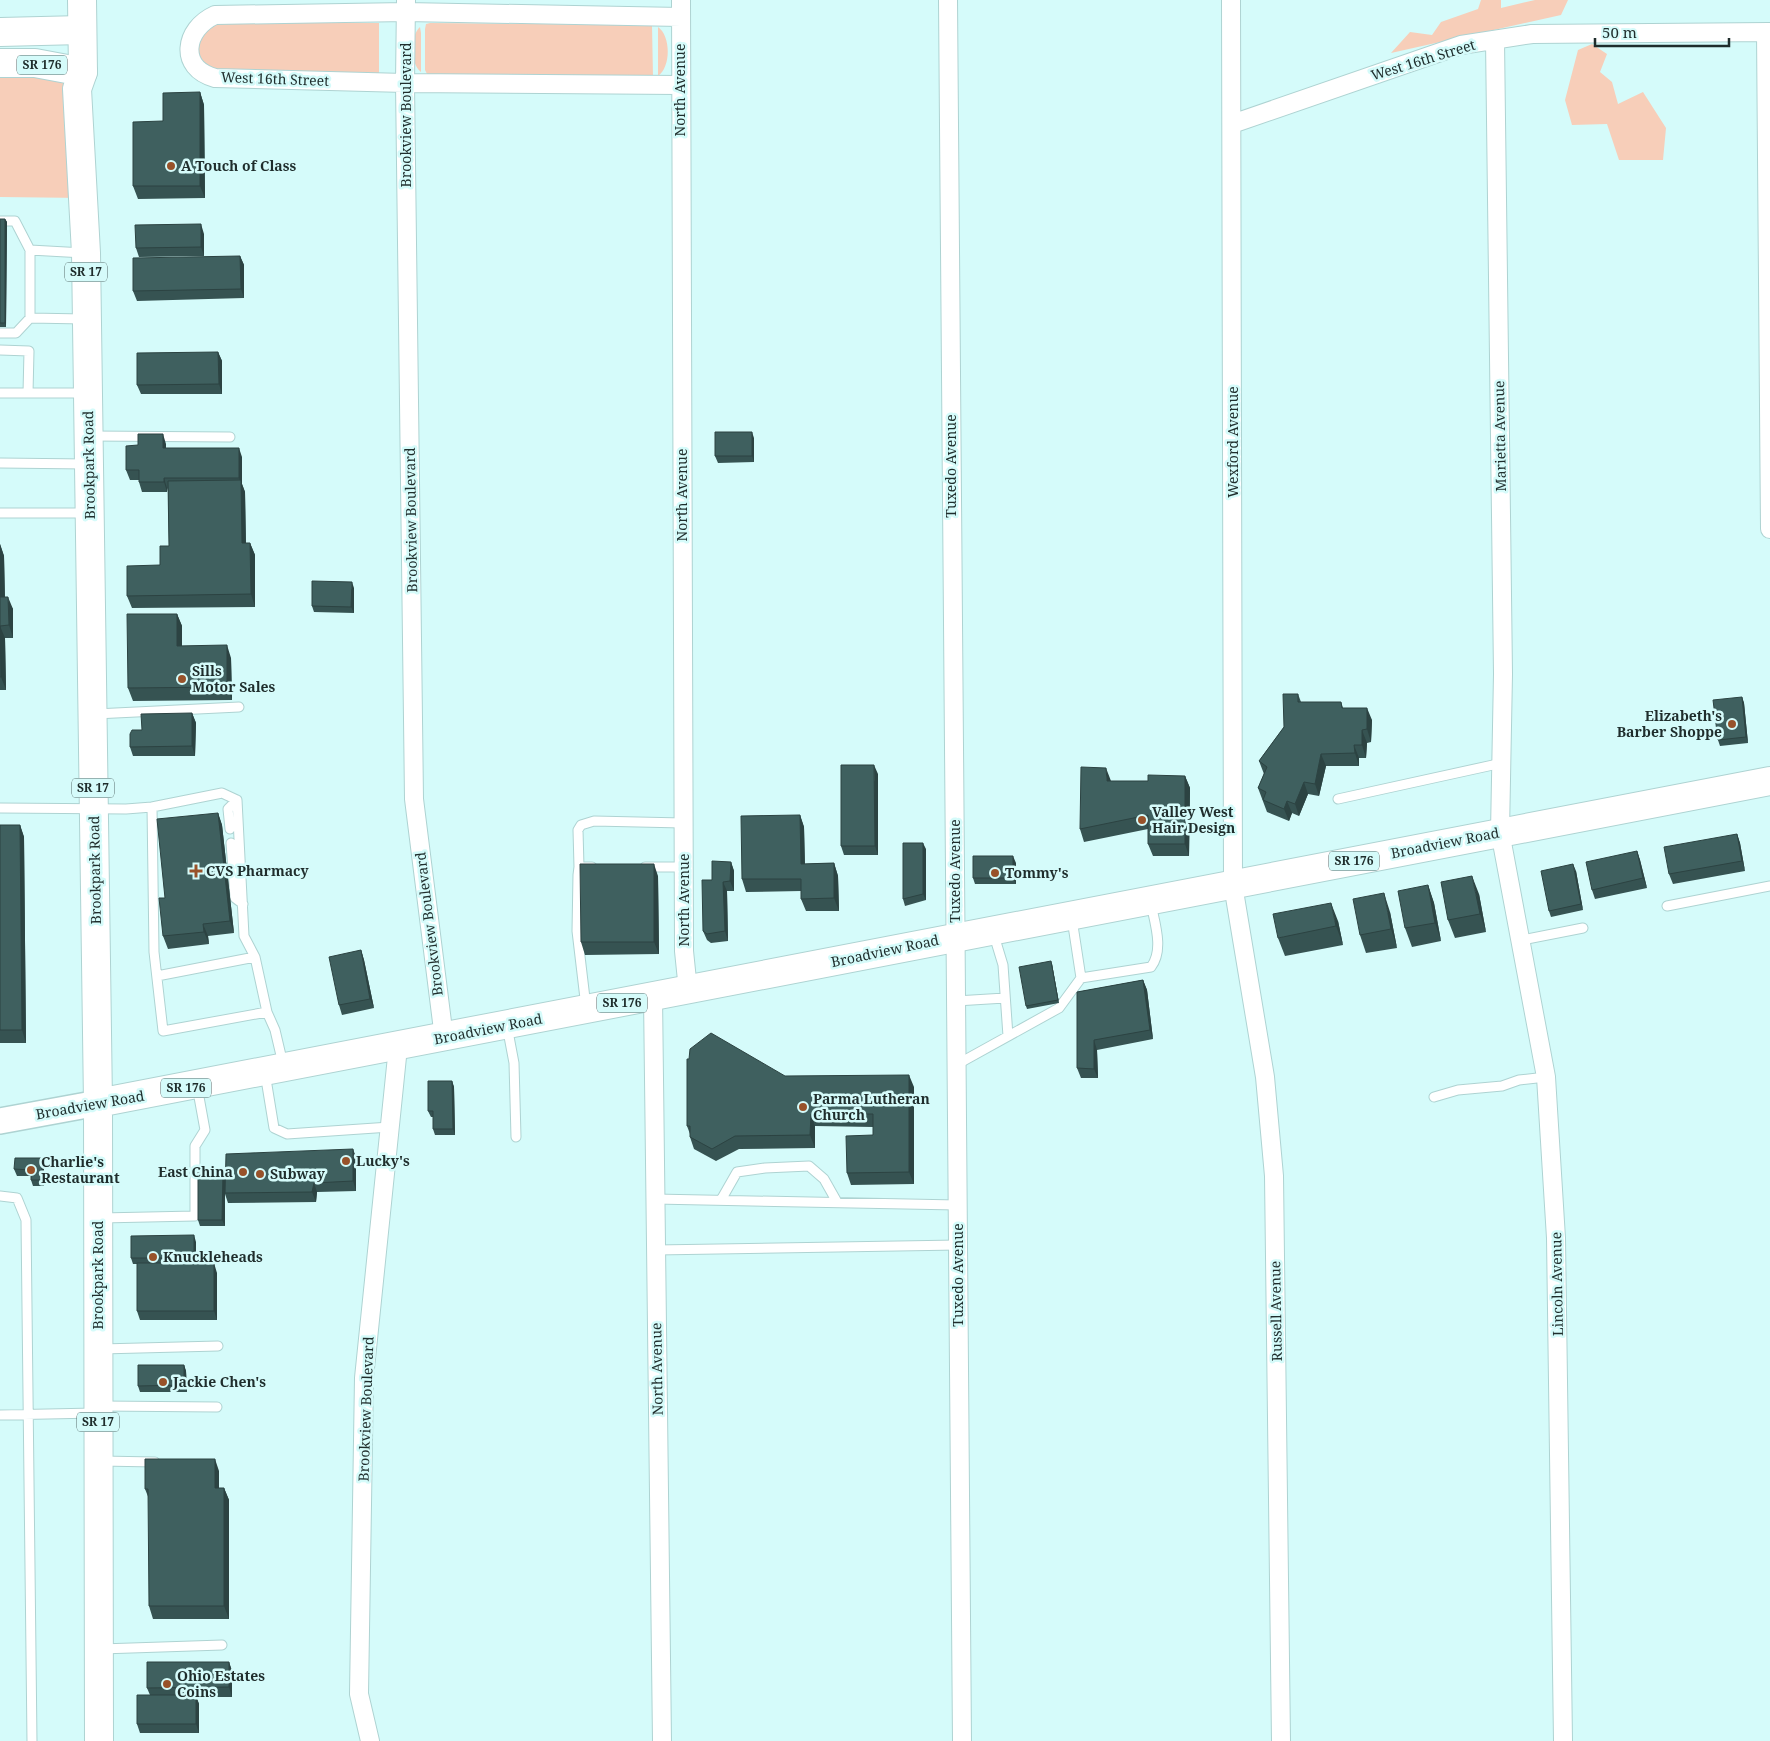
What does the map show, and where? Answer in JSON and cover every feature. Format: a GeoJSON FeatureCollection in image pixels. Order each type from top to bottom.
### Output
{"type":"FeatureCollection","features":[{"type":"Feature","properties":{"kind":"main road","name":"Brookpark Road"},"geometry":{"type":"LineString","coordinates":[[82,0],[84,72],[77,89],[86,253],[98,1103],[99,1741]]}},
{"type":"Feature","properties":{"kind":"main road"},"geometry":{"type":"LineString","coordinates":[[0,32],[82,30]]}},
{"type":"Feature","properties":{"kind":"main road","name":"SR 176"},"geometry":{"type":"LineString","coordinates":[[0,63],[36,63],[84,72]]}},
{"type":"Feature","properties":{"kind":"main road","name":"Broadview Road"},"geometry":{"type":"LineString","coordinates":[[0,1121],[398,1047],[955,937],[1770,781]]}},
{"type":"Feature","properties":{"kind":"street","name":"Tuxedo Avenue"},"geometry":{"type":"LineString","coordinates":[[948,0],[962,1741]]}},
{"type":"Feature","properties":{"kind":"street","name":"Wexford Avenue"},"geometry":{"type":"LineString","coordinates":[[1231,0],[1234,885]]}},
{"type":"Feature","properties":{"kind":"street","name":"West 16th Street"},"geometry":{"type":"LineString","coordinates":[[680,85],[405,83],[215,78],[202,74],[192,62],[189,48],[192,33],[203,20],[215,15],[406,6],[681,8]]}},
{"type":"Feature","properties":{"kind":"street","name":"Brookview Boulevard"},"geometry":{"type":"LineString","coordinates":[[406,6],[405,83],[414,799],[444,1038]]}},
{"type":"Feature","properties":{"kind":"street","name":"North Avenue"},"geometry":{"type":"LineString","coordinates":[[681,8],[683,822],[685,867],[684,951],[688,990]]}},
{"type":"Feature","properties":{"kind":"street","name":"West 16th Street"},"geometry":{"type":"LineString","coordinates":[[1232,124],[1461,45],[1532,34],[1768,32]]}},
{"type":"Feature","properties":{"kind":"street"},"geometry":{"type":"LineString","coordinates":[[1768,32],[1770,529]]}},
{"type":"Feature","properties":{"kind":"street","name":"Marietta Avenue"},"geometry":{"type":"LineString","coordinates":[[1495,40],[1503,674],[1500,832]]}},
{"type":"Feature","properties":{"kind":"street","name":"Lincoln Avenue"},"geometry":{"type":"LineString","coordinates":[[1500,832],[1522,940],[1546,1077],[1556,1238],[1563,1741]]}},
{"type":"Feature","properties":{"kind":"street","name":"Russell Avenue"},"geometry":{"type":"LineString","coordinates":[[1234,885],[1266,1076],[1274,1176],[1281,1741]]}},
{"type":"Feature","properties":{"kind":"street","name":"North Avenue"},"geometry":{"type":"LineString","coordinates":[[653,996],[662,1741]]}},
{"type":"Feature","properties":{"kind":"street","name":"Brookview Boulevard"},"geometry":{"type":"LineString","coordinates":[[370,1741],[360,1694],[364,1378],[398,1047]]}},
{"type":"Feature","properties":{"kind":"lane"},"geometry":{"type":"LineString","coordinates":[[0,221],[15,221],[30,250],[30,318],[16,333],[0,333]]}},
{"type":"Feature","properties":{"kind":"lane"},"geometry":{"type":"LineString","coordinates":[[30,250],[86,253]]}},
{"type":"Feature","properties":{"kind":"lane"},"geometry":{"type":"LineString","coordinates":[[30,318],[87,319]]}},
{"type":"Feature","properties":{"kind":"lane"},"geometry":{"type":"LineString","coordinates":[[0,350],[29,351],[28,393]]}},
{"type":"Feature","properties":{"kind":"lane"},"geometry":{"type":"LineString","coordinates":[[0,393],[88,393]]}},
{"type":"Feature","properties":{"kind":"lane"},"geometry":{"type":"LineString","coordinates":[[88,436],[230,437]]}},
{"type":"Feature","properties":{"kind":"lane"},"geometry":{"type":"LineString","coordinates":[[0,463],[89,464]]}},
{"type":"Feature","properties":{"kind":"lane"},"geometry":{"type":"LineString","coordinates":[[0,513],[89,513]]}},
{"type":"Feature","properties":{"kind":"lane"},"geometry":{"type":"LineString","coordinates":[[92,714],[239,707]]}},
{"type":"Feature","properties":{"kind":"lane"},"geometry":{"type":"LineString","coordinates":[[1338,799],[1502,763]]}},
{"type":"Feature","properties":{"kind":"lane"},"geometry":{"type":"LineString","coordinates":[[0,808],[94,809],[152,807],[222,793],[237,800]]}},
{"type":"Feature","properties":{"kind":"lane"},"geometry":{"type":"LineString","coordinates":[[230,829],[228,808],[237,800]]}},
{"type":"Feature","properties":{"kind":"lane"},"geometry":{"type":"LineString","coordinates":[[237,800],[244,936],[255,957],[267,1012],[275,1030],[274,1128],[280,1133],[287,1134],[390,1127]]}},
{"type":"Feature","properties":{"kind":"lane"},"geometry":{"type":"LineString","coordinates":[[152,807],[154,952],[163,1031],[267,1012]]}},
{"type":"Feature","properties":{"kind":"lane"},"geometry":{"type":"LineString","coordinates":[[587,1010],[577,931],[578,830],[581,825],[594,821],[683,822]]}},
{"type":"Feature","properties":{"kind":"lane"},"geometry":{"type":"LineString","coordinates":[[231,844],[235,898],[243,904]]}},
{"type":"Feature","properties":{"kind":"lane"},"geometry":{"type":"LineString","coordinates":[[579,866],[603,867]]}},
{"type":"Feature","properties":{"kind":"lane"},"geometry":{"type":"LineString","coordinates":[[638,867],[685,867]]}},
{"type":"Feature","properties":{"kind":"lane"},"geometry":{"type":"LineString","coordinates":[[1667,906],[1770,886]]}},
{"type":"Feature","properties":{"kind":"lane"},"geometry":{"type":"LineString","coordinates":[[1081,978],[1151,967],[1158,958],[1157,937],[1150,901]]}},
{"type":"Feature","properties":{"kind":"lane"},"geometry":{"type":"LineString","coordinates":[[956,1066],[1059,1008],[1081,978],[1072,916]]}},
{"type":"Feature","properties":{"kind":"lane"},"geometry":{"type":"LineString","coordinates":[[1522,940],[1583,928]]}},
{"type":"Feature","properties":{"kind":"lane"},"geometry":{"type":"LineString","coordinates":[[992,930],[1003,965],[1008,1036]]}},
{"type":"Feature","properties":{"kind":"lane"},"geometry":{"type":"LineString","coordinates":[[157,976],[255,957]]}},
{"type":"Feature","properties":{"kind":"lane"},"geometry":{"type":"LineString","coordinates":[[956,1001],[1005,998]]}},
{"type":"Feature","properties":{"kind":"lane"},"geometry":{"type":"LineString","coordinates":[[507,1026],[514,1062],[516,1137]]}},
{"type":"Feature","properties":{"kind":"lane"},"geometry":{"type":"LineString","coordinates":[[1434,1097],[1458,1090],[1502,1086],[1519,1080],[1546,1077]]}},
{"type":"Feature","properties":{"kind":"lane"},"geometry":{"type":"LineString","coordinates":[[98,1218],[195,1216],[195,1146],[205,1130],[197,1085]]}},
{"type":"Feature","properties":{"kind":"lane"},"geometry":{"type":"LineString","coordinates":[[721,1200],[736,1172],[765,1168],[810,1166],[824,1179],[837,1202]]}},
{"type":"Feature","properties":{"kind":"lane"},"geometry":{"type":"LineString","coordinates":[[0,1196],[16,1198],[26,1220],[32,1741]]}},
{"type":"Feature","properties":{"kind":"lane"},"geometry":{"type":"LineString","coordinates":[[655,1199],[957,1205]]}},
{"type":"Feature","properties":{"kind":"lane"},"geometry":{"type":"LineString","coordinates":[[656,1250],[958,1245]]}},
{"type":"Feature","properties":{"kind":"lane"},"geometry":{"type":"LineString","coordinates":[[98,1350],[218,1346]]}},
{"type":"Feature","properties":{"kind":"lane"},"geometry":{"type":"LineString","coordinates":[[0,1415],[217,1407]]}},
{"type":"Feature","properties":{"kind":"lane"},"geometry":{"type":"LineString","coordinates":[[98,1461],[160,1462]]}},
{"type":"Feature","properties":{"kind":"lane"},"geometry":{"type":"LineString","coordinates":[[98,1649],[222,1645]]}},
{"type":"Feature","properties":{"kind":"shaded area"},"geometry":{"type":"Polygon","coordinates":[[[1481,0],[1501,0],[1501,8],[1535,0],[1568,0],[1561,15],[1391,53],[1410,32],[1432,35],[1441,22],[1478,9],[1481,0]]]}},
{"type":"Feature","properties":{"kind":"shaded area"},"geometry":{"type":"Polygon","coordinates":[[[220,22],[379,23],[379,74],[219,74],[205,67],[198,56],[197,44],[205,29],[220,22]]]}},
{"type":"Feature","properties":{"kind":"shaded area"},"geometry":{"type":"Polygon","coordinates":[[[426,24],[652,25],[653,77],[427,74],[425,70],[425,29],[426,24]]]}},
{"type":"Feature","properties":{"kind":"shaded area"},"geometry":{"type":"Polygon","coordinates":[[[420,27],[421,72],[417,68],[413,57],[414,37],[420,27]]]}},
{"type":"Feature","properties":{"kind":"shaded area"},"geometry":{"type":"Polygon","coordinates":[[[658,27],[665,37],[668,52],[665,66],[658,76],[658,27]]]}},
{"type":"Feature","properties":{"kind":"shaded area"},"geometry":{"type":"Polygon","coordinates":[[[1592,44],[1607,54],[1600,72],[1612,82],[1618,104],[1643,92],[1666,128],[1663,160],[1619,160],[1607,124],[1572,125],[1565,100],[1578,50],[1592,44]]]}},
{"type":"Feature","properties":{"kind":"shaded area"},"geometry":{"type":"Polygon","coordinates":[[[0,63],[83,72],[85,198],[0,197],[0,63]]]}},
{"type":"Feature","properties":{"kind":"building","name":"A Touch of Class"},"geometry":{"type":"Polygon","coordinates":[[[200,92],[200,186],[133,186],[133,122],[163,121],[163,93],[200,92]]]}},
{"type":"Feature","properties":{"kind":"building"},"geometry":{"type":"Polygon","coordinates":[[[0,219],[5,219],[5,323],[0,323],[0,219]]]}},
{"type":"Feature","properties":{"kind":"building"},"geometry":{"type":"Polygon","coordinates":[[[201,224],[201,247],[136,248],[135,225],[201,224]]]}},
{"type":"Feature","properties":{"kind":"building"},"geometry":{"type":"Polygon","coordinates":[[[240,256],[241,289],[133,291],[133,258],[240,256]]]}},
{"type":"Feature","properties":{"kind":"building"},"geometry":{"type":"Polygon","coordinates":[[[218,352],[219,384],[137,385],[137,353],[218,352]]]}},
{"type":"Feature","properties":{"kind":"building"},"geometry":{"type":"Polygon","coordinates":[[[715,432],[752,432],[752,456],[715,456],[715,432]]]}},
{"type":"Feature","properties":{"kind":"building"},"geometry":{"type":"Polygon","coordinates":[[[138,434],[163,434],[163,448],[239,448],[239,478],[164,478],[164,482],[139,482],[139,470],[126,470],[126,446],[138,445],[138,434]]]}},
{"type":"Feature","properties":{"kind":"building"},"geometry":{"type":"Polygon","coordinates":[[[241,480],[242,543],[250,543],[251,594],[127,596],[127,566],[160,565],[160,546],[169,546],[168,481],[241,480]]]}},
{"type":"Feature","properties":{"kind":"building"},"geometry":{"type":"Polygon","coordinates":[[[312,581],[352,582],[351,607],[312,606],[312,581]]]}},
{"type":"Feature","properties":{"kind":"building"},"geometry":{"type":"Polygon","coordinates":[[[0,597],[8,597],[9,625],[0,626],[0,597]]]}},
{"type":"Feature","properties":{"kind":"building","name":"Sills Motor Sales"},"geometry":{"type":"Polygon","coordinates":[[[127,614],[177,614],[177,646],[227,645],[227,687],[128,688],[127,614]]]}},
{"type":"Feature","properties":{"kind":"building"},"geometry":{"type":"Polygon","coordinates":[[[0,626],[1,677],[0,677],[0,626]]]}},
{"type":"Feature","properties":{"kind":"building"},"geometry":{"type":"Polygon","coordinates":[[[1283,694],[1298,694],[1298,702],[1341,702],[1342,708],[1367,708],[1367,729],[1362,730],[1362,745],[1354,745],[1355,753],[1321,754],[1315,784],[1304,782],[1295,804],[1287,801],[1284,809],[1263,800],[1266,792],[1258,788],[1267,767],[1259,761],[1284,727],[1283,694]]]}},
{"type":"Feature","properties":{"kind":"building","name":"Elizabeth's Barber Shoppe"},"geometry":{"type":"Polygon","coordinates":[[[1742,697],[1746,737],[1718,740],[1713,700],[1742,697]]]}},
{"type":"Feature","properties":{"kind":"building"},"geometry":{"type":"Polygon","coordinates":[[[192,713],[192,746],[130,747],[130,734],[132,730],[142,730],[141,714],[192,713]]]}},
{"type":"Feature","properties":{"kind":"building"},"geometry":{"type":"Polygon","coordinates":[[[841,765],[874,765],[875,846],[841,846],[841,765]]]}},
{"type":"Feature","properties":{"kind":"building"},"geometry":{"type":"Polygon","coordinates":[[[1081,767],[1106,768],[1107,781],[1148,781],[1148,775],[1185,776],[1185,844],[1148,844],[1148,815],[1080,829],[1081,767]]]}},
{"type":"Feature","properties":{"kind":"building","name":"CVS Pharmacy"},"geometry":{"type":"Polygon","coordinates":[[[218,813],[230,921],[203,924],[204,932],[163,936],[159,898],[165,898],[157,819],[218,813]]]}},
{"type":"Feature","properties":{"kind":"building"},"geometry":{"type":"Polygon","coordinates":[[[800,815],[801,864],[834,863],[834,898],[801,899],[801,879],[742,879],[741,816],[800,815]]]}},
{"type":"Feature","properties":{"kind":"building"},"geometry":{"type":"Polygon","coordinates":[[[0,825],[20,825],[22,1030],[0,1030],[0,825]]]}},
{"type":"Feature","properties":{"kind":"building"},"geometry":{"type":"Polygon","coordinates":[[[1737,834],[1742,861],[1669,874],[1664,847],[1737,834]]]}},
{"type":"Feature","properties":{"kind":"building"},"geometry":{"type":"Polygon","coordinates":[[[903,843],[923,843],[923,894],[903,899],[903,843]]]}},
{"type":"Feature","properties":{"kind":"building"},"geometry":{"type":"Polygon","coordinates":[[[1637,851],[1643,878],[1592,890],[1586,862],[1637,851]]]}},
{"type":"Feature","properties":{"kind":"building","name":"Tommy's"},"geometry":{"type":"Polygon","coordinates":[[[973,856],[1013,856],[1013,878],[973,878],[973,856]]]}},
{"type":"Feature","properties":{"kind":"building"},"geometry":{"type":"Polygon","coordinates":[[[712,861],[731,862],[730,881],[723,882],[725,931],[707,934],[703,931],[702,880],[712,880],[712,861]]]}},
{"type":"Feature","properties":{"kind":"building"},"geometry":{"type":"Polygon","coordinates":[[[580,864],[654,864],[654,942],[581,942],[580,864]]]}},
{"type":"Feature","properties":{"kind":"building"},"geometry":{"type":"Polygon","coordinates":[[[1573,864],[1581,904],[1549,911],[1541,871],[1573,864]]]}},
{"type":"Feature","properties":{"kind":"building"},"geometry":{"type":"Polygon","coordinates":[[[1472,876],[1480,914],[1448,920],[1441,882],[1472,876]]]}},
{"type":"Feature","properties":{"kind":"building"},"geometry":{"type":"Polygon","coordinates":[[[1428,885],[1435,923],[1405,928],[1398,891],[1428,885]]]}},
{"type":"Feature","properties":{"kind":"building"},"geometry":{"type":"Polygon","coordinates":[[[1384,893],[1391,929],[1360,935],[1353,899],[1384,893]]]}},
{"type":"Feature","properties":{"kind":"building"},"geometry":{"type":"Polygon","coordinates":[[[1331,903],[1336,926],[1278,938],[1273,914],[1331,903]]]}},
{"type":"Feature","properties":{"kind":"building"},"geometry":{"type":"Polygon","coordinates":[[[361,950],[370,999],[339,1005],[329,957],[361,950]]]}},
{"type":"Feature","properties":{"kind":"building"},"geometry":{"type":"Polygon","coordinates":[[[1051,961],[1058,1000],[1026,1006],[1019,967],[1051,961]]]}},
{"type":"Feature","properties":{"kind":"building"},"geometry":{"type":"Polygon","coordinates":[[[1143,980],[1150,1030],[1094,1040],[1094,1069],[1077,1068],[1077,992],[1143,980]]]}},
{"type":"Feature","properties":{"kind":"building","name":"Parma Lutheran Church"},"geometry":{"type":"Polygon","coordinates":[[[711,1033],[785,1076],[909,1075],[909,1172],[847,1173],[846,1136],[873,1135],[873,1114],[811,1114],[810,1135],[735,1136],[712,1149],[690,1137],[690,1126],[687,1126],[687,1059],[689,1059],[690,1049],[711,1033]]]}},
{"type":"Feature","properties":{"kind":"building"},"geometry":{"type":"Polygon","coordinates":[[[428,1081],[452,1081],[453,1129],[433,1129],[433,1111],[428,1111],[428,1081]]]}},
{"type":"Feature","properties":{"kind":"building"},"geometry":{"type":"Polygon","coordinates":[[[353,1149],[353,1181],[314,1183],[312,1192],[225,1193],[226,1154],[353,1149]]]}},
{"type":"Feature","properties":{"kind":"building"},"geometry":{"type":"Polygon","coordinates":[[[15,1158],[42,1158],[42,1180],[31,1180],[31,1170],[14,1169],[15,1158]]]}},
{"type":"Feature","properties":{"kind":"building"},"geometry":{"type":"Polygon","coordinates":[[[198,1172],[223,1173],[222,1220],[198,1220],[198,1172]]]}},
{"type":"Feature","properties":{"kind":"building"},"geometry":{"type":"Polygon","coordinates":[[[194,1235],[194,1258],[131,1258],[131,1236],[194,1235]]]}},
{"type":"Feature","properties":{"kind":"building"},"geometry":{"type":"Polygon","coordinates":[[[137,1263],[214,1263],[214,1311],[137,1311],[137,1263]]]}},
{"type":"Feature","properties":{"kind":"building","name":"Jackie Chen's"},"geometry":{"type":"Polygon","coordinates":[[[138,1365],[184,1365],[184,1385],[138,1386],[138,1365]]]}},
{"type":"Feature","properties":{"kind":"building"},"geometry":{"type":"Polygon","coordinates":[[[145,1459],[215,1459],[215,1488],[224,1488],[224,1606],[149,1606],[148,1489],[145,1489],[145,1459]]]}},
{"type":"Feature","properties":{"kind":"building"},"geometry":{"type":"Polygon","coordinates":[[[147,1662],[229,1662],[229,1687],[147,1688],[147,1662]]]}},
{"type":"Feature","properties":{"kind":"building"},"geometry":{"type":"Polygon","coordinates":[[[137,1695],[196,1695],[196,1724],[137,1724],[137,1695]]]}},
{"type":"Feature","properties":{"kind":"place","name":"A Touch of Class"},"geometry":{"type":"Point","coordinates":[171,166]}},
{"type":"Feature","properties":{"kind":"place","name":"Sills Motor Sales"},"geometry":{"type":"Point","coordinates":[182,679]}},
{"type":"Feature","properties":{"kind":"place","name":"Elizabeth's Barber Shoppe"},"geometry":{"type":"Point","coordinates":[1732,724]}},
{"type":"Feature","properties":{"kind":"place","name":"Valley West Hair Design"},"geometry":{"type":"Point","coordinates":[1142,820]}},
{"type":"Feature","properties":{"kind":"place","name":"CVS Pharmacy"},"geometry":{"type":"Point","coordinates":[196,871]}},
{"type":"Feature","properties":{"kind":"place","name":"Tommy's"},"geometry":{"type":"Point","coordinates":[995,873]}},
{"type":"Feature","properties":{"kind":"place","name":"Parma Lutheran Church"},"geometry":{"type":"Point","coordinates":[803,1107]}},
{"type":"Feature","properties":{"kind":"place","name":"Lucky's"},"geometry":{"type":"Point","coordinates":[346,1161]}},
{"type":"Feature","properties":{"kind":"place","name":"Charlie's Restaurant"},"geometry":{"type":"Point","coordinates":[31,1170]}},
{"type":"Feature","properties":{"kind":"place","name":"East China"},"geometry":{"type":"Point","coordinates":[243,1172]}},
{"type":"Feature","properties":{"kind":"place","name":"Subway"},"geometry":{"type":"Point","coordinates":[260,1174]}},
{"type":"Feature","properties":{"kind":"place","name":"Knuckleheads"},"geometry":{"type":"Point","coordinates":[153,1257]}},
{"type":"Feature","properties":{"kind":"place","name":"Jackie Chen's"},"geometry":{"type":"Point","coordinates":[163,1382]}},
{"type":"Feature","properties":{"kind":"place","name":"Ohio Estates Coins"},"geometry":{"type":"Point","coordinates":[167,1684]}}]}
